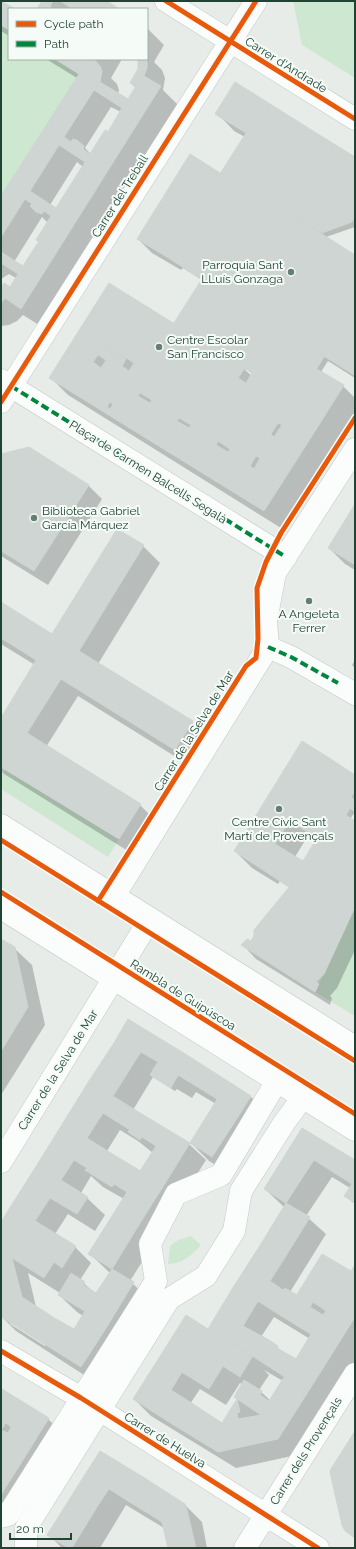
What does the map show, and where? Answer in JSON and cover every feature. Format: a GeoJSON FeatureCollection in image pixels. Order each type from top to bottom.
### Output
{"type":"FeatureCollection","features":[{"type":"Feature","properties":{"kind":"street","name":"Carrer d'Andrade"},"geometry":{"type":"LineString","coordinates":[[166,1],[355,119]]}},
{"type":"Feature","properties":{"kind":"street","name":"Carrer del Treball"},"geometry":{"type":"LineString","coordinates":[[4,389],[256,1]]}},
{"type":"Feature","properties":{"kind":"street","name":"Plaça de Carmen Balcells Segalà"},"geometry":{"type":"LineString","coordinates":[[4,389],[286,557]]}},
{"type":"Feature","properties":{"kind":"street"},"geometry":{"type":"LineString","coordinates":[[355,449],[275,573],[266,621],[268,647],[291,657],[355,694]]}},
{"type":"Feature","properties":{"kind":"street","name":"Carrer de la Selva de Mar"},"geometry":{"type":"LineString","coordinates":[[114,896],[268,647]]}},
{"type":"Feature","properties":{"kind":"street"},"geometry":{"type":"LineString","coordinates":[[1,825],[355,1047]]}},
{"type":"Feature","properties":{"kind":"street","name":"Rambla de Guipúscoa"},"geometry":{"type":"LineString","coordinates":[[1,908],[355,1130]]}},
{"type":"Feature","properties":{"kind":"street","name":"Carrer de la Selva de Mar"},"geometry":{"type":"LineString","coordinates":[[1,1162],[150,919]]}},
{"type":"Feature","properties":{"kind":"street"},"geometry":{"type":"LineString","coordinates":[[1,1517],[8,1515],[156,1281],[150,1244],[176,1194],[221,1175],[277,1081]]}},
{"type":"Feature","properties":{"kind":"street"},"geometry":{"type":"LineString","coordinates":[[26,1548],[26,1528],[169,1299],[206,1276],[234,1232],[241,1191],[284,1123],[303,1097]]}},
{"type":"Feature","properties":{"kind":"street","name":"Carrer de Huelva"},"geometry":{"type":"LineString","coordinates":[[1,1351],[81,1398],[318,1548]]}},
{"type":"Feature","properties":{"kind":"street","name":"Carrer dels Provençals"},"geometry":{"type":"LineString","coordinates":[[245,1548],[355,1374]]}},
{"type":"Feature","properties":{"kind":"green space"},"geometry":{"type":"Polygon","coordinates":[[[293,1],[355,1],[355,78],[302,45],[293,1]]]}},
{"type":"Feature","properties":{"kind":"green space"},"geometry":{"type":"Polygon","coordinates":[[[1,25],[8,29],[8,60],[57,60],[79,74],[1,196],[1,25]]]}},
{"type":"Feature","properties":{"kind":"green space"},"geometry":{"type":"Polygon","coordinates":[[[6,769],[119,839],[108,857],[1,789],[1,777],[6,769]]]}},
{"type":"Feature","properties":{"kind":"green space"},"geometry":{"type":"Polygon","coordinates":[[[355,907],[355,1016],[315,992],[355,907]]]}},
{"type":"Feature","properties":{"kind":"green space"},"geometry":{"type":"Polygon","coordinates":[[[191,1236],[201,1245],[182,1261],[168,1264],[170,1246],[178,1240],[191,1236]]]}},
{"type":"Feature","properties":{"kind":"building"},"geometry":{"type":"Polygon","coordinates":[[[1,1],[13,8],[8,8],[8,29],[1,25],[1,1]]]}},
{"type":"Feature","properties":{"kind":"building"},"geometry":{"type":"Polygon","coordinates":[[[42,1],[53,1],[50,6],[52,8],[38,8],[42,1]]]}},
{"type":"Feature","properties":{"kind":"building"},"geometry":{"type":"Polygon","coordinates":[[[60,1],[107,1],[118,8],[71,8],[60,1]]]}},
{"type":"Feature","properties":{"kind":"building"},"geometry":{"type":"Polygon","coordinates":[[[57,60],[95,60],[102,71],[100,82],[128,99],[136,86],[130,83],[138,69],[138,60],[147,60],[147,68],[144,76],[161,86],[21,309],[5,298],[1,303],[1,287],[4,283],[10,287],[18,274],[1,263],[1,252],[23,266],[39,241],[36,240],[51,216],[44,211],[42,214],[36,212],[30,206],[32,204],[25,199],[1,237],[1,196],[79,74],[57,60]],[[94,90],[64,137],[71,142],[73,139],[77,140],[84,146],[83,149],[90,154],[105,130],[108,132],[122,108],[94,90]],[[59,145],[30,191],[56,208],[85,162],[59,145]]]}},
{"type":"Feature","properties":{"kind":"building"},"geometry":{"type":"Polygon","coordinates":[[[235,82],[313,131],[294,162],[215,114],[235,82]]]}},
{"type":"Feature","properties":{"kind":"building"},"geometry":{"type":"Polygon","coordinates":[[[313,131],[355,157],[355,217],[352,222],[322,233],[272,202],[217,289],[167,257],[246,133],[294,162],[313,131]]]}},
{"type":"Feature","properties":{"kind":"building"},"geometry":{"type":"Polygon","coordinates":[[[190,154],[220,173],[167,257],[137,239],[190,154]]]}},
{"type":"Feature","properties":{"kind":"building","name":"Parroquia Sant LLuís Gonzaga"},"geometry":{"type":"Polygon","coordinates":[[[272,202],[355,255],[354,375],[217,289],[272,202]]]}},
{"type":"Feature","properties":{"kind":"building"},"geometry":{"type":"Polygon","coordinates":[[[202,279],[324,357],[290,411],[246,383],[252,373],[174,323],[202,279]]]}},
{"type":"Feature","properties":{"kind":"building","name":"Centre Escolar San Francisco"},"geometry":{"type":"Polygon","coordinates":[[[109,283],[245,368],[238,378],[246,383],[223,419],[80,329],[109,283]]]}},
{"type":"Feature","properties":{"kind":"building"},"geometry":{"type":"Polygon","coordinates":[[[80,329],[126,359],[122,366],[129,371],[134,363],[137,365],[113,404],[110,402],[107,407],[110,409],[107,414],[49,378],[80,329]],[[98,355],[93,362],[101,368],[106,360],[98,355]]]}},
{"type":"Feature","properties":{"kind":"building"},"geometry":{"type":"Polygon","coordinates":[[[137,365],[223,419],[246,383],[317,428],[264,511],[107,414],[137,365]],[[140,393],[138,396],[150,403],[152,400],[140,393]],[[179,418],[177,421],[189,428],[191,425],[179,418]],[[278,423],[271,434],[274,437],[282,425],[278,423]],[[218,441],[216,445],[228,452],[230,449],[218,441]],[[256,456],[250,466],[254,469],[260,458],[256,456]]]}},
{"type":"Feature","properties":{"kind":"building"},"geometry":{"type":"Polygon","coordinates":[[[317,369],[344,385],[317,428],[290,411],[317,369]]]}},
{"type":"Feature","properties":{"kind":"building","name":"Biblioteca Gabriel García Márquez"},"geometry":{"type":"Polygon","coordinates":[[[29,447],[89,485],[34,571],[1,551],[1,454],[29,447]]]}},
{"type":"Feature","properties":{"kind":"building"},"geometry":{"type":"Polygon","coordinates":[[[355,504],[355,565],[328,548],[355,504]]]}},
{"type":"Feature","properties":{"kind":"building"},"geometry":{"type":"Polygon","coordinates":[[[117,529],[144,545],[79,651],[193,721],[175,750],[61,679],[27,733],[141,804],[119,839],[1,767],[1,718],[36,660],[1,638],[1,602],[52,634],[117,529]]]}},
{"type":"Feature","properties":{"kind":"building","name":"Centre Cívic Sant Martí de Provençals"},"geometry":{"type":"Polygon","coordinates":[[[302,741],[329,758],[260,868],[234,851],[302,741]]]}},
{"type":"Feature","properties":{"kind":"building"},"geometry":{"type":"Polygon","coordinates":[[[329,758],[355,775],[355,791],[351,797],[355,800],[346,815],[355,821],[355,834],[340,825],[289,887],[260,868],[275,844],[303,861],[317,838],[290,821],[329,758]]]}},
{"type":"Feature","properties":{"kind":"building"},"geometry":{"type":"Polygon","coordinates":[[[355,800],[355,812],[350,808],[355,800]]]}},
{"type":"Feature","properties":{"kind":"building"},"geometry":{"type":"Polygon","coordinates":[[[340,825],[355,834],[355,907],[324,974],[316,982],[319,984],[315,992],[241,945],[247,939],[251,941],[254,936],[254,930],[340,825]]]}},
{"type":"Feature","properties":{"kind":"building"},"geometry":{"type":"Polygon","coordinates":[[[1,939],[15,947],[28,1007],[1,1051],[1,939]]]}},
{"type":"Feature","properties":{"kind":"building"},"geometry":{"type":"Polygon","coordinates":[[[128,1019],[190,1057],[174,1082],[154,1068],[158,1062],[141,1052],[137,1058],[114,1043],[128,1019]]]}},
{"type":"Feature","properties":{"kind":"building"},"geometry":{"type":"Polygon","coordinates":[[[114,1043],[137,1058],[113,1096],[89,1081],[114,1043]]]}},
{"type":"Feature","properties":{"kind":"building"},"geometry":{"type":"Polygon","coordinates":[[[190,1057],[251,1096],[236,1120],[213,1106],[217,1099],[178,1075],[190,1057]]]}},
{"type":"Feature","properties":{"kind":"building"},"geometry":{"type":"Polygon","coordinates":[[[154,1068],[174,1082],[171,1088],[150,1075],[154,1068]]]}},
{"type":"Feature","properties":{"kind":"building"},"geometry":{"type":"Polygon","coordinates":[[[89,1081],[140,1113],[130,1130],[103,1113],[87,1138],[63,1123],[89,1081]]]}},
{"type":"Feature","properties":{"kind":"building"},"geometry":{"type":"Polygon","coordinates":[[[213,1106],[236,1120],[212,1157],[190,1143],[213,1106]]]}},
{"type":"Feature","properties":{"kind":"building"},"geometry":{"type":"Polygon","coordinates":[[[140,1113],[190,1143],[164,1185],[140,1171],[156,1146],[142,1137],[140,1140],[128,1132],[140,1113]]]}},
{"type":"Feature","properties":{"kind":"building"},"geometry":{"type":"Polygon","coordinates":[[[63,1123],[114,1155],[99,1179],[85,1170],[87,1168],[74,1160],[61,1180],[37,1165],[63,1123]]]}},
{"type":"Feature","properties":{"kind":"building"},"geometry":{"type":"Polygon","coordinates":[[[302,1128],[355,1160],[355,1179],[352,1184],[314,1160],[310,1166],[287,1152],[302,1128]]]}},
{"type":"Feature","properties":{"kind":"building"},"geometry":{"type":"Polygon","coordinates":[[[287,1152],[310,1166],[286,1203],[264,1189],[287,1152]]]}},
{"type":"Feature","properties":{"kind":"building"},"geometry":{"type":"Polygon","coordinates":[[[114,1155],[164,1185],[137,1228],[114,1213],[127,1192],[114,1184],[112,1187],[99,1179],[114,1155]]]}},
{"type":"Feature","properties":{"kind":"building"},"geometry":{"type":"Polygon","coordinates":[[[37,1165],[88,1197],[77,1214],[50,1198],[35,1221],[11,1206],[37,1165]]]}},
{"type":"Feature","properties":{"kind":"building"},"geometry":{"type":"Polygon","coordinates":[[[355,1179],[355,1195],[348,1190],[355,1179]]]}},
{"type":"Feature","properties":{"kind":"building"},"geometry":{"type":"Polygon","coordinates":[[[348,1190],[355,1195],[355,1203],[344,1196],[348,1190]]]}},
{"type":"Feature","properties":{"kind":"building"},"geometry":{"type":"Polygon","coordinates":[[[286,1203],[310,1217],[284,1259],[261,1244],[286,1203]]]}},
{"type":"Feature","properties":{"kind":"building"},"geometry":{"type":"Polygon","coordinates":[[[11,1206],[76,1246],[62,1268],[54,1262],[44,1278],[12,1258],[1,1256],[1,1222],[11,1206]]]}},
{"type":"Feature","properties":{"kind":"building"},"geometry":{"type":"Polygon","coordinates":[[[114,1213],[137,1228],[112,1269],[88,1254],[114,1213]]]}},
{"type":"Feature","properties":{"kind":"building"},"geometry":{"type":"Polygon","coordinates":[[[261,1244],[284,1259],[270,1281],[283,1290],[285,1288],[297,1295],[283,1317],[234,1286],[261,1244]]]}},
{"type":"Feature","properties":{"kind":"building"},"geometry":{"type":"Polygon","coordinates":[[[322,1254],[351,1271],[355,1265],[355,1304],[309,1275],[322,1254]]]}},
{"type":"Feature","properties":{"kind":"building"},"geometry":{"type":"Polygon","coordinates":[[[1,1256],[12,1258],[22,1297],[1,1310],[1,1256]]]}},
{"type":"Feature","properties":{"kind":"building"},"geometry":{"type":"Polygon","coordinates":[[[112,1269],[134,1282],[108,1325],[58,1295],[71,1273],[85,1282],[83,1285],[96,1293],[112,1269]]]}},
{"type":"Feature","properties":{"kind":"building"},"geometry":{"type":"Polygon","coordinates":[[[309,1275],[355,1304],[355,1317],[335,1349],[283,1317],[309,1275]],[[313,1302],[310,1307],[323,1315],[326,1311],[313,1302]]]}},
{"type":"Feature","properties":{"kind":"building"},"geometry":{"type":"Polygon","coordinates":[[[234,1286],[258,1301],[243,1326],[269,1340],[257,1359],[208,1329],[234,1286]]]}},
{"type":"Feature","properties":{"kind":"building"},"geometry":{"type":"Polygon","coordinates":[[[22,1297],[56,1319],[41,1342],[1,1317],[1,1310],[22,1297]]]}},
{"type":"Feature","properties":{"kind":"building"},"geometry":{"type":"Polygon","coordinates":[[[85,1311],[108,1325],[81,1367],[41,1342],[56,1319],[74,1329],[85,1311]]]}},
{"type":"Feature","properties":{"kind":"building"},"geometry":{"type":"Polygon","coordinates":[[[186,1315],[252,1357],[240,1377],[223,1366],[209,1389],[159,1358],[186,1315]]]}},
{"type":"Feature","properties":{"kind":"building"},"geometry":{"type":"Polygon","coordinates":[[[311,1334],[335,1349],[308,1392],[257,1359],[269,1340],[278,1346],[277,1348],[296,1359],[311,1334]]]}},
{"type":"Feature","properties":{"kind":"building"},"geometry":{"type":"Polygon","coordinates":[[[159,1358],[182,1372],[171,1390],[187,1400],[172,1424],[133,1399],[159,1358]]]}},
{"type":"Feature","properties":{"kind":"building"},"geometry":{"type":"Polygon","coordinates":[[[284,1377],[308,1392],[278,1439],[261,1415],[234,1397],[244,1380],[262,1391],[260,1395],[269,1401],[284,1377]]]}},
{"type":"Feature","properties":{"kind":"building"},"geometry":{"type":"Polygon","coordinates":[[[1,1388],[10,1394],[1,1408],[1,1388]]]}},
{"type":"Feature","properties":{"kind":"building"},"geometry":{"type":"Polygon","coordinates":[[[10,1394],[49,1418],[23,1460],[1,1446],[1,1430],[1,1408],[10,1394]],[[6,1423],[1,1430],[8,1433],[11,1427],[6,1423]]]}},
{"type":"Feature","properties":{"kind":"building"},"geometry":{"type":"Polygon","coordinates":[[[237,1399],[240,1412],[237,1413],[238,1419],[261,1415],[278,1439],[218,1452],[222,1423],[237,1399]]]}},
{"type":"Feature","properties":{"kind":"building"},"geometry":{"type":"Polygon","coordinates":[[[187,1400],[222,1423],[218,1452],[172,1424],[187,1400]]]}},
{"type":"Feature","properties":{"kind":"building"},"geometry":{"type":"Polygon","coordinates":[[[355,1431],[355,1538],[345,1531],[342,1525],[330,1472],[355,1431]]]}},
{"type":"Feature","properties":{"kind":"building"},"geometry":{"type":"Polygon","coordinates":[[[1,1446],[23,1460],[1,1495],[1,1446]]]}},
{"type":"Feature","properties":{"kind":"building"},"geometry":{"type":"Polygon","coordinates":[[[100,1451],[143,1477],[128,1501],[109,1489],[97,1507],[74,1492],[100,1451]]]}},
{"type":"Feature","properties":{"kind":"building"},"geometry":{"type":"Polygon","coordinates":[[[143,1477],[185,1504],[187,1510],[175,1513],[162,1522],[128,1501],[143,1477]]]}},
{"type":"Feature","properties":{"kind":"building"},"geometry":{"type":"Polygon","coordinates":[[[74,1492],[97,1507],[72,1548],[68,1548],[47,1535],[74,1492]]]}},
{"type":"Feature","properties":{"kind":"building"},"geometry":{"type":"Polygon","coordinates":[[[187,1510],[196,1548],[168,1548],[162,1522],[175,1513],[187,1510]]]}},
{"type":"Feature","properties":{"kind":"marked path"},"geometry":{"type":"LineString","coordinates":[[11,386],[286,557]]}},
{"type":"Feature","properties":{"kind":"marked path"},"geometry":{"type":"LineString","coordinates":[[268,647],[291,657],[338,683]]}},
{"type":"Feature","properties":{"kind":"cycle path"},"geometry":{"type":"LineString","coordinates":[[166,1],[355,119]]}},
{"type":"Feature","properties":{"kind":"cycle path"},"geometry":{"type":"LineString","coordinates":[[1,402],[256,1]]}},
{"type":"Feature","properties":{"kind":"cycle path"},"geometry":{"type":"LineString","coordinates":[[98,901],[246,666],[256,658],[258,639],[257,588],[266,562],[281,533],[355,418]]}},
{"type":"Feature","properties":{"kind":"cycle path"},"geometry":{"type":"LineString","coordinates":[[1,840],[355,1061]]}},
{"type":"Feature","properties":{"kind":"cycle path"},"geometry":{"type":"LineString","coordinates":[[1,892],[355,1114]]}},
{"type":"Feature","properties":{"kind":"cycle path"},"geometry":{"type":"LineString","coordinates":[[1,1351],[81,1398],[318,1548]]}},
{"type":"Feature","properties":{"kind":"place","name":"Parroquia Sant LLuís Gonzaga"},"geometry":{"type":"Point","coordinates":[291,272]}},
{"type":"Feature","properties":{"kind":"place","name":"Centre Escolar San Francisco"},"geometry":{"type":"Point","coordinates":[159,347]}},
{"type":"Feature","properties":{"kind":"place","name":"Biblioteca Gabriel García Márquez"},"geometry":{"type":"Point","coordinates":[34,518]}},
{"type":"Feature","properties":{"kind":"place","name":"A Angeleta Ferrer"},"geometry":{"type":"Point","coordinates":[309,601]}},
{"type":"Feature","properties":{"kind":"place","name":"Centre Cívic Sant Martí de Provençals"},"geometry":{"type":"Point","coordinates":[279,809]}}]}
